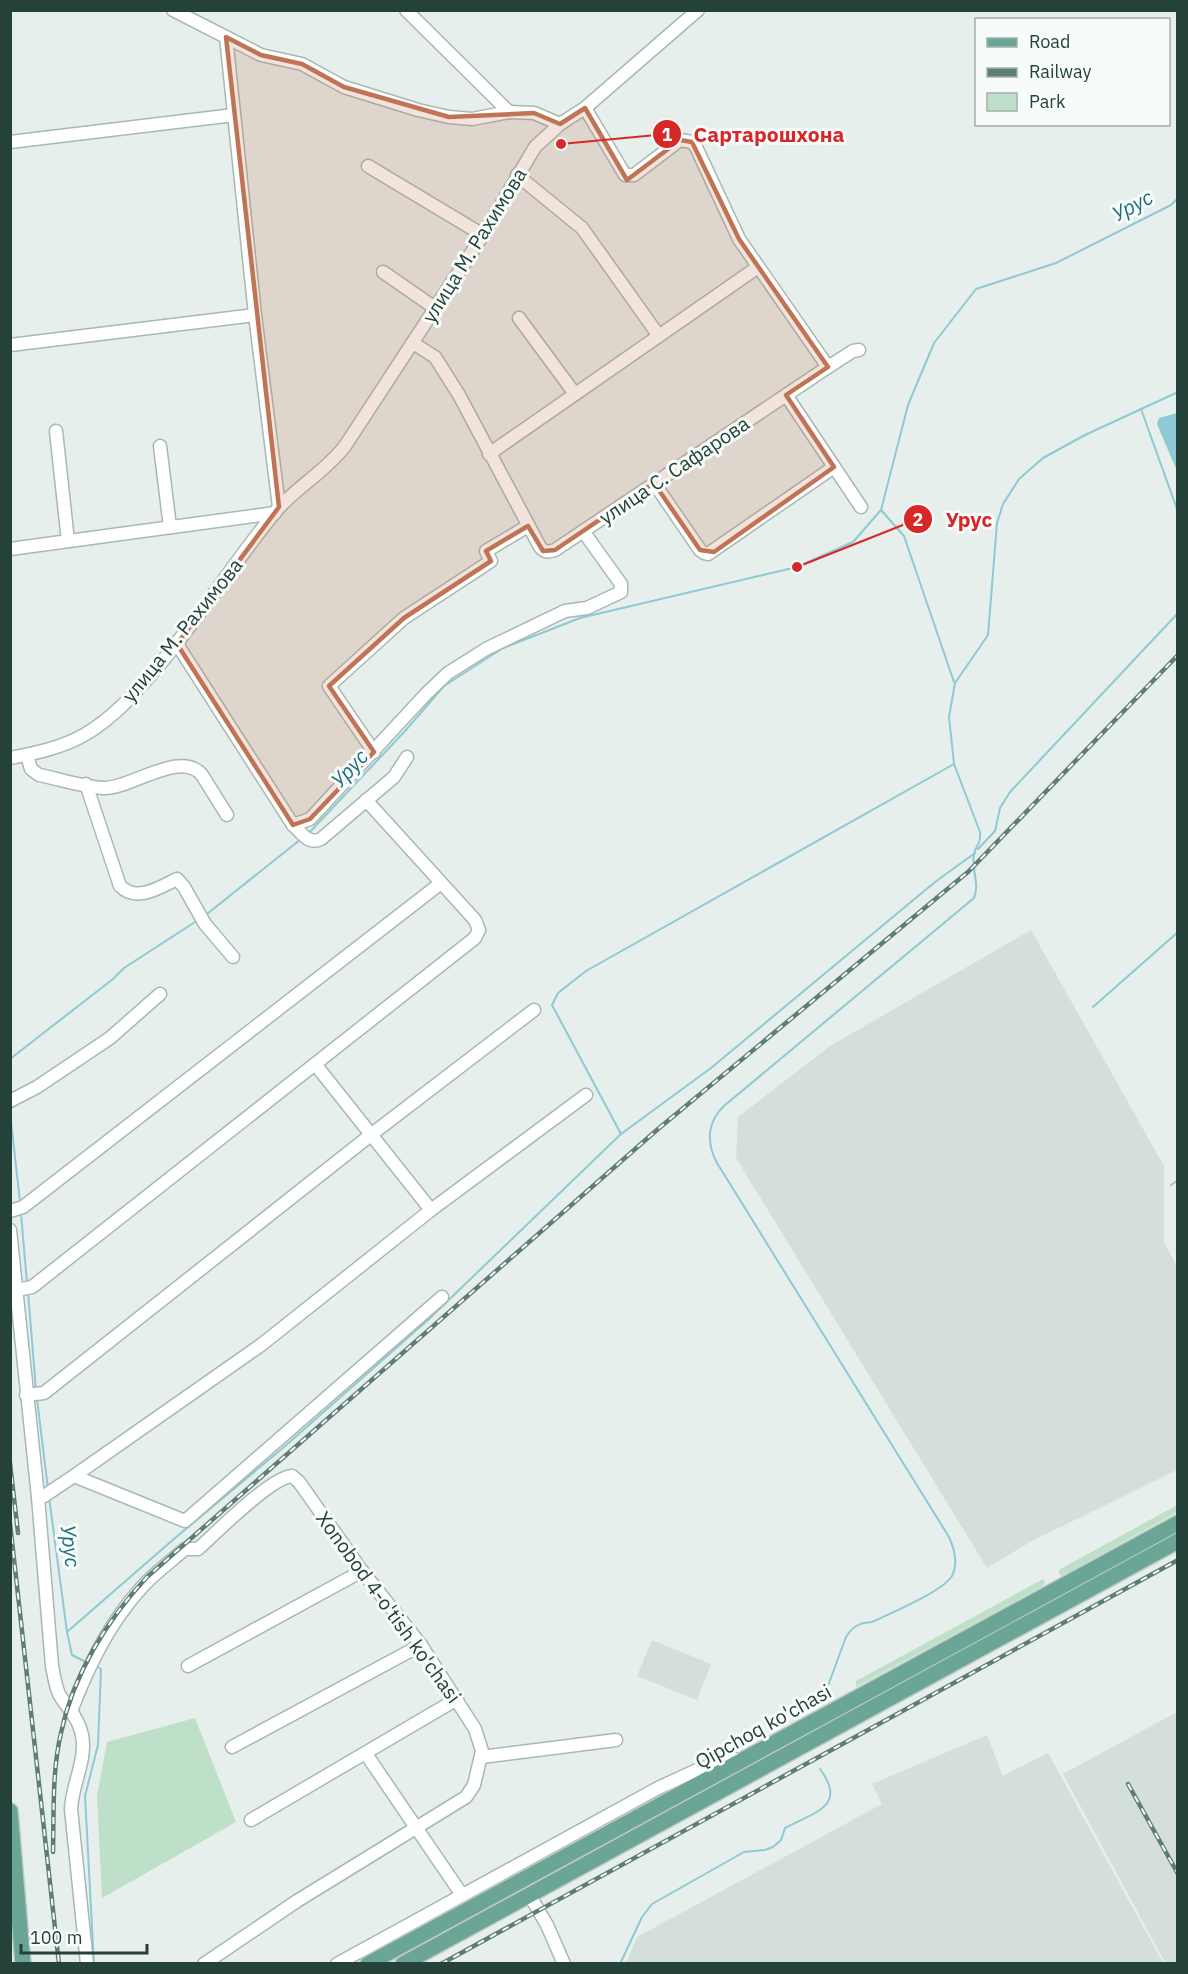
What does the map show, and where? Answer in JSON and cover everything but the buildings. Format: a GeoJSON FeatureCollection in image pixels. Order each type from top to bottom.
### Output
{"type":"FeatureCollection","features":[{"type":"Feature","properties":{"kind":"main road","name":"Qipchoq ko'chasi"},"geometry":{"type":"LineString","coordinates":[[368,1964],[1178,1523]]}},
{"type":"Feature","properties":{"kind":"main road","name":"Qipchoq ko'chasi"},"geometry":{"type":"LineString","coordinates":[[403,1964],[1178,1541]]}},
{"type":"Feature","properties":{"kind":"main road"},"geometry":{"type":"LineString","coordinates":[[854,1700],[862,1714]]}},
{"type":"Feature","properties":{"kind":"main road"},"geometry":{"type":"LineString","coordinates":[[10,1811],[22,1964]]}},
{"type":"Feature","properties":{"kind":"street"},"geometry":{"type":"LineString","coordinates":[[173,10],[261,55],[302,64],[344,87],[418,110],[449,117],[472,119],[509,112],[534,113],[560,124]]}},
{"type":"Feature","properties":{"kind":"street"},"geometry":{"type":"LineString","coordinates":[[406,10],[509,112]]}},
{"type":"Feature","properties":{"kind":"street","name":"улица М. Рахимова"},"geometry":{"type":"LineString","coordinates":[[10,758],[66,744],[112,715],[136,693],[177,644],[277,510],[339,454],[483,235],[535,147],[560,124],[585,108],[698,10]]}},
{"type":"Feature","properties":{"kind":"street"},"geometry":{"type":"LineString","coordinates":[[10,549],[277,510],[226,37]]}},
{"type":"Feature","properties":{"kind":"street"},"geometry":{"type":"LineString","coordinates":[[585,108],[625,175],[634,175],[680,140],[692,142],[739,240],[828,367]]}},
{"type":"Feature","properties":{"kind":"street"},"geometry":{"type":"LineString","coordinates":[[10,142],[234,115]]}},
{"type":"Feature","properties":{"kind":"street"},"geometry":{"type":"LineString","coordinates":[[368,166],[483,235]]}},
{"type":"Feature","properties":{"kind":"street"},"geometry":{"type":"LineString","coordinates":[[517,175],[582,228],[659,336]]}},
{"type":"Feature","properties":{"kind":"street"},"geometry":{"type":"LineString","coordinates":[[489,454],[758,267]]}},
{"type":"Feature","properties":{"kind":"street"},"geometry":{"type":"LineString","coordinates":[[383,272],[435,308]]}},
{"type":"Feature","properties":{"kind":"street"},"geometry":{"type":"LineString","coordinates":[[10,345],[255,315]]}},
{"type":"Feature","properties":{"kind":"street"},"geometry":{"type":"LineString","coordinates":[[519,318],[575,394]]}},
{"type":"Feature","properties":{"kind":"street","name":"улица С. Сафарова"},"geometry":{"type":"LineString","coordinates":[[413,343],[435,357],[459,394],[528,526],[543,551],[548,552],[852,351],[859,350]]}},
{"type":"Feature","properties":{"kind":"street"},"geometry":{"type":"LineString","coordinates":[[786,395],[861,507]]}},
{"type":"Feature","properties":{"kind":"street"},"geometry":{"type":"LineString","coordinates":[[56,431],[68,541]]}},
{"type":"Feature","properties":{"kind":"street"},"geometry":{"type":"LineString","coordinates":[[159,446],[170,527]]}},
{"type":"Feature","properties":{"kind":"street"},"geometry":{"type":"LineString","coordinates":[[654,483],[700,550],[708,554],[834,467]]}},
{"type":"Feature","properties":{"kind":"street"},"geometry":{"type":"LineString","coordinates":[[374,752],[329,686],[404,618],[491,561],[486,551],[528,526]]}},
{"type":"Feature","properties":{"kind":"street"},"geometry":{"type":"LineString","coordinates":[[301,832],[310,819],[448,673],[486,649],[565,611],[587,608],[621,592],[621,584],[583,531]]}},
{"type":"Feature","properties":{"kind":"street"},"geometry":{"type":"LineString","coordinates":[[177,644],[301,832],[315,842],[394,777],[407,757]]}},
{"type":"Feature","properties":{"kind":"street"},"geometry":{"type":"LineString","coordinates":[[27,755],[31,769],[39,775],[106,788],[165,770],[194,767],[202,775],[227,815]]}},
{"type":"Feature","properties":{"kind":"street"},"geometry":{"type":"LineString","coordinates":[[86,784],[120,886],[125,891],[139,895],[177,879],[205,924],[233,957]]}},
{"type":"Feature","properties":{"kind":"street"},"geometry":{"type":"LineString","coordinates":[[17,1290],[32,1287],[478,934],[478,924],[475,920],[366,800]]}},
{"type":"Feature","properties":{"kind":"street"},"geometry":{"type":"LineString","coordinates":[[17,1210],[441,883]]}},
{"type":"Feature","properties":{"kind":"street"},"geometry":{"type":"LineString","coordinates":[[12,1100],[37,1087],[110,1038],[160,994]]}},
{"type":"Feature","properties":{"kind":"street"},"geometry":{"type":"LineString","coordinates":[[26,1395],[44,1393],[372,1134],[534,1010]]}},
{"type":"Feature","properties":{"kind":"street"},"geometry":{"type":"LineString","coordinates":[[315,1064],[431,1210]]}},
{"type":"Feature","properties":{"kind":"street"},"geometry":{"type":"LineString","coordinates":[[45,1494],[261,1345],[431,1210],[586,1095]]}},
{"type":"Feature","properties":{"kind":"street"},"geometry":{"type":"LineString","coordinates":[[10,1230],[26,1395],[45,1494],[52,1666],[58,1690],[80,1727],[83,1742],[71,1809],[87,1964]]}},
{"type":"Feature","properties":{"kind":"street"},"geometry":{"type":"LineString","coordinates":[[74,1476],[185,1521],[442,1297]]}},
{"type":"Feature","properties":{"kind":"street","name":"Xonobod 4-o'tish ko'chasi"},"geometry":{"type":"LineString","coordinates":[[71,1711],[96,1652],[123,1611],[145,1584],[185,1549],[198,1550],[251,1501],[284,1478],[296,1478],[362,1571],[421,1645],[475,1729],[482,1751],[474,1785],[466,1797],[297,1900],[204,1964]]}},
{"type":"Feature","properties":{"kind":"street"},"geometry":{"type":"LineString","coordinates":[[188,1666],[362,1571]]}},
{"type":"Feature","properties":{"kind":"street"},"geometry":{"type":"LineString","coordinates":[[232,1747],[421,1645]]}},
{"type":"Feature","properties":{"kind":"street"},"geometry":{"type":"LineString","coordinates":[[251,1820],[457,1699]]}},
{"type":"Feature","properties":{"kind":"street"},"geometry":{"type":"LineString","coordinates":[[481,1757],[616,1740]]}},
{"type":"Feature","properties":{"kind":"street"},"geometry":{"type":"LineString","coordinates":[[337,1964],[658,1788],[697,1770],[767,1748]]}},
{"type":"Feature","properties":{"kind":"street"},"geometry":{"type":"LineString","coordinates":[[366,1754],[462,1895]]}},
{"type":"Feature","properties":{"kind":"street"},"geometry":{"type":"LineString","coordinates":[[530,1896],[547,1925],[564,1964]]}},
{"type":"Feature","properties":{"kind":"highlighted area"},"geometry":{"type":"Polygon","coordinates":[[[226,37],[261,55],[302,64],[344,87],[449,117],[534,113],[560,124],[585,108],[627,180],[680,140],[692,142],[739,239],[828,367],[786,395],[834,467],[714,552],[700,550],[654,483],[555,550],[543,551],[528,526],[486,551],[491,561],[404,618],[329,686],[374,752],[310,819],[293,825],[177,644],[279,507],[226,37]]]}},
{"type":"Feature","properties":{"kind":"shaded area"},"geometry":{"type":"Polygon","coordinates":[[[1031,930],[1164,1166],[1164,1242],[1178,1268],[1177,1470],[1030,1542],[987,1568],[736,1158],[738,1117],[830,1046],[1031,930]]]}},
{"type":"Feature","properties":{"kind":"shaded area"},"geometry":{"type":"Polygon","coordinates":[[[652,1640],[711,1664],[697,1700],[637,1676],[652,1640]]]}},
{"type":"Feature","properties":{"kind":"shaded area"},"geometry":{"type":"Polygon","coordinates":[[[1177,1712],[1178,1963],[1166,1964],[1063,1774],[1177,1712]]]}},
{"type":"Feature","properties":{"kind":"shaded area"},"geometry":{"type":"Polygon","coordinates":[[[987,1735],[1003,1776],[1048,1753],[1163,1963],[626,1963],[637,1937],[882,1804],[872,1784],[987,1735]]]}},
{"type":"Feature","properties":{"kind":"green space"},"geometry":{"type":"Polygon","coordinates":[[[1177,1505],[1177,1512],[1062,1576],[1059,1574],[1059,1570],[1177,1505]]]}},
{"type":"Feature","properties":{"kind":"green space"},"geometry":{"type":"Polygon","coordinates":[[[1043,1579],[1045,1583],[1041,1587],[856,1687],[856,1681],[1043,1579]]]}},
{"type":"Feature","properties":{"kind":"green space"},"geometry":{"type":"Polygon","coordinates":[[[195,1718],[236,1822],[102,1898],[97,1796],[107,1742],[195,1718]]]}},
{"type":"Feature","properties":{"kind":"water"},"geometry":{"type":"Polygon","coordinates":[[[1178,413],[1177,471],[1157,424],[1159,418],[1178,413]]]}},
{"type":"Feature","properties":{"kind":"waterway","name":"Урус"},"geometry":{"type":"LineString","coordinates":[[308,834],[444,686],[503,648],[580,618],[797,567],[853,542],[881,510],[908,405],[934,343],[976,289],[1056,263],[1171,205],[1178,198]]}},
{"type":"Feature","properties":{"kind":"waterway"},"geometry":{"type":"LineString","coordinates":[[822,1702],[846,1637],[851,1630],[860,1624],[872,1622],[904,1608],[940,1587],[953,1574],[955,1555],[949,1537],[717,1163],[711,1147],[710,1132],[715,1118],[725,1105],[974,898],[976,887],[973,860],[980,840],[980,832],[954,764],[949,717],[955,683],[988,635],[997,523],[1003,504],[1019,479],[1043,458],[1085,435],[1178,392]]}},
{"type":"Feature","properties":{"kind":"waterway"},"geometry":{"type":"LineString","coordinates":[[1141,409],[1178,512]]}},
{"type":"Feature","properties":{"kind":"waterway"},"geometry":{"type":"LineString","coordinates":[[881,510],[904,536],[954,682]]}},
{"type":"Feature","properties":{"kind":"waterway"},"geometry":{"type":"LineString","coordinates":[[978,849],[995,831],[1000,808],[1010,792],[1178,613]]}},
{"type":"Feature","properties":{"kind":"waterway"},"geometry":{"type":"LineString","coordinates":[[621,1134],[552,1005],[558,993],[586,971],[954,764]]}},
{"type":"Feature","properties":{"kind":"waterway","name":"Урус"},"geometry":{"type":"LineString","coordinates":[[207,914],[301,839]]}},
{"type":"Feature","properties":{"kind":"waterway"},"geometry":{"type":"LineString","coordinates":[[67,1632],[284,1447],[429,1319],[621,1134],[711,1068],[935,882],[975,853]]}},
{"type":"Feature","properties":{"kind":"waterway","name":"Урус"},"geometry":{"type":"LineString","coordinates":[[10,1059],[124,968],[195,922]]}},
{"type":"Feature","properties":{"kind":"waterway"},"geometry":{"type":"LineString","coordinates":[[1093,1007],[1178,932]]}},
{"type":"Feature","properties":{"kind":"waterway","name":"Урус"},"geometry":{"type":"LineString","coordinates":[[10,1112],[20,1202]]}},
{"type":"Feature","properties":{"kind":"waterway"},"geometry":{"type":"LineString","coordinates":[[1171,1185],[1178,1180]]}},
{"type":"Feature","properties":{"kind":"waterway","name":"Урус"},"geometry":{"type":"LineString","coordinates":[[21,1214],[27,1283]]}},
{"type":"Feature","properties":{"kind":"waterway","name":"Урус"},"geometry":{"type":"LineString","coordinates":[[28,1292],[36,1390]]}},
{"type":"Feature","properties":{"kind":"waterway","name":"Урус"},"geometry":{"type":"LineString","coordinates":[[37,1399],[48,1489]]}},
{"type":"Feature","properties":{"kind":"waterway","name":"Урус"},"geometry":{"type":"LineString","coordinates":[[49,1497],[72,1655],[88,1663]]}},
{"type":"Feature","properties":{"kind":"waterway","name":"Урус"},"geometry":{"type":"LineString","coordinates":[[94,1964],[85,1796],[98,1745],[101,1669],[96,1666]]}},
{"type":"Feature","properties":{"kind":"waterway"},"geometry":{"type":"LineString","coordinates":[[620,1964],[642,1917],[652,1904],[744,1852],[773,1847],[781,1840],[785,1828],[824,1807],[829,1800],[830,1792],[828,1782],[820,1769]]}},
{"type":"Feature","properties":{"kind":"railway"},"geometry":{"type":"LineString","coordinates":[[53,1852],[56,1762],[66,1711],[83,1669],[105,1630],[147,1577],[658,1129],[968,872],[1178,655]]}},
{"type":"Feature","properties":{"kind":"railway"},"geometry":{"type":"LineString","coordinates":[[10,1463],[18,1533]]}},
{"type":"Feature","properties":{"kind":"railway"},"geometry":{"type":"LineString","coordinates":[[10,1523],[59,1964]]}},
{"type":"Feature","properties":{"kind":"railway"},"geometry":{"type":"LineString","coordinates":[[441,1964],[1178,1560]]}},
{"type":"Feature","properties":{"kind":"railway"},"geometry":{"type":"LineString","coordinates":[[1128,1784],[1178,1874]]}},
{"type":"Feature","properties":{"kind":"place","name":"Сартарошхона"},"geometry":{"type":"Point","coordinates":[561,144]}},
{"type":"Feature","properties":{"kind":"place","name":"Урус"},"geometry":{"type":"Point","coordinates":[797,567]}}]}
